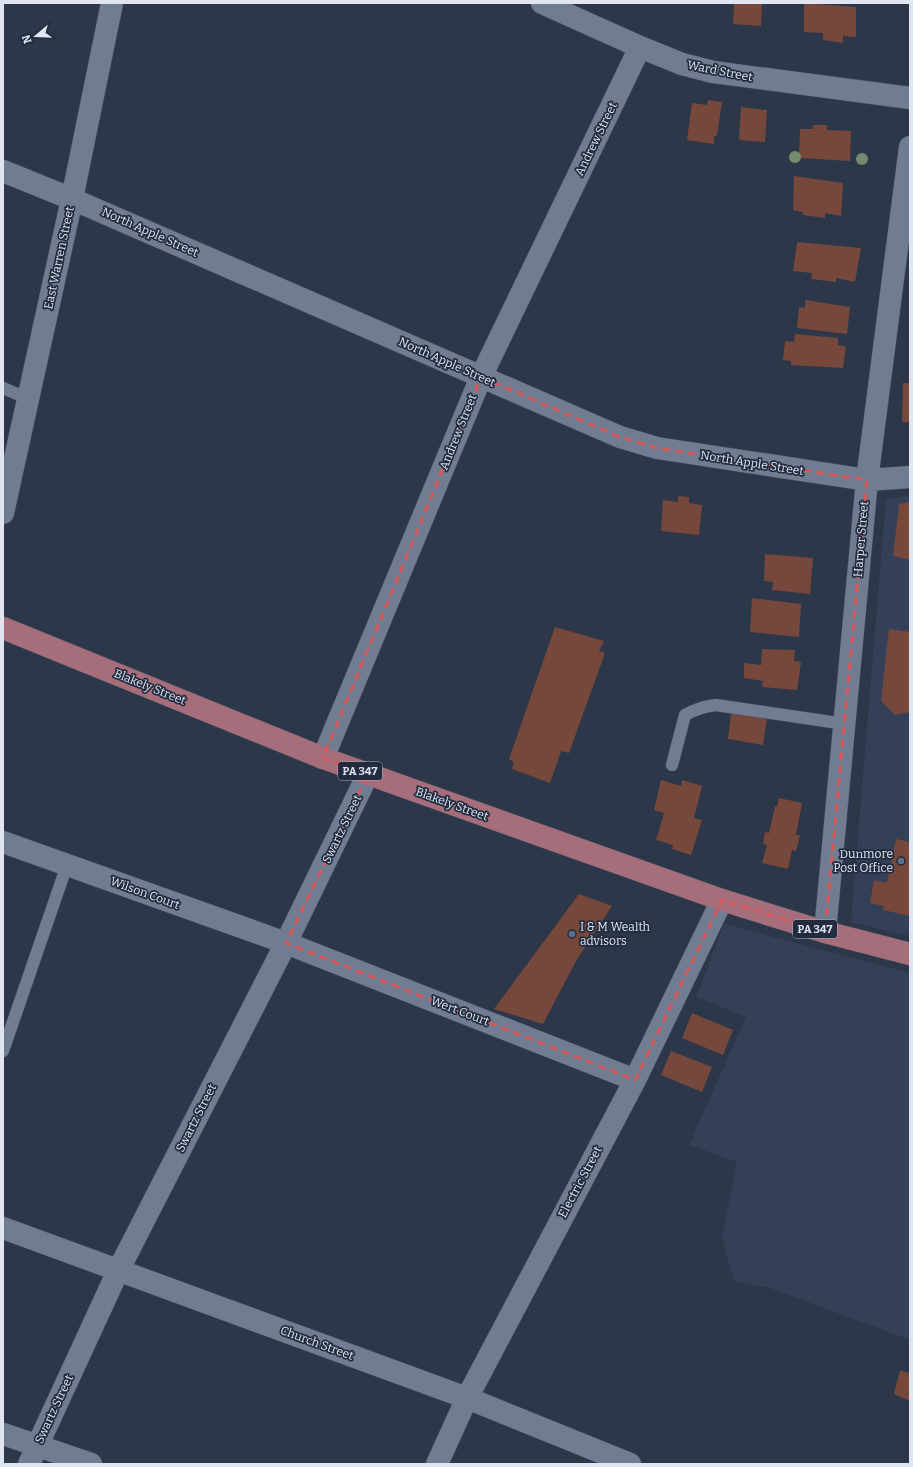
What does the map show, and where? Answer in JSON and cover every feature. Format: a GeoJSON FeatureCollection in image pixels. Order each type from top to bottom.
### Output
{"type":"FeatureCollection","features":[{"type":"Feature","properties":{"kind":"main road","name":"Blakely Street"},"geometry":{"type":"LineString","coordinates":[[3,628],[323,758],[722,900],[825,932],[910,954]]}},
{"type":"Feature","properties":{"kind":"street","name":"East Warren Street"},"geometry":{"type":"LineString","coordinates":[[3,513],[72,198],[112,3]]}},
{"type":"Feature","properties":{"kind":"street","name":"Ward Street"},"geometry":{"type":"LineString","coordinates":[[542,3],[640,48],[682,64],[712,72],[910,98]]}},
{"type":"Feature","properties":{"kind":"street","name":"Andrew Street"},"geometry":{"type":"LineString","coordinates":[[323,758],[481,377],[640,48]]}},
{"type":"Feature","properties":{"kind":"street","name":"Harper Street"},"geometry":{"type":"LineString","coordinates":[[825,932],[867,480],[910,147]]}},
{"type":"Feature","properties":{"kind":"street","name":"North Apple Street"},"geometry":{"type":"LineString","coordinates":[[3,171],[72,198],[620,438],[656,448],[867,480],[910,477]]}},
{"type":"Feature","properties":{"kind":"street","name":"Swartz Street"},"geometry":{"type":"LineString","coordinates":[[33,1455],[118,1271],[286,943],[368,774]]}},
{"type":"Feature","properties":{"kind":"street","name":"Wilson Court"},"geometry":{"type":"LineString","coordinates":[[3,842],[286,943]]}},
{"type":"Feature","properties":{"kind":"street","name":"Electric Street"},"geometry":{"type":"LineString","coordinates":[[437,1464],[467,1398],[634,1080],[722,900]]}},
{"type":"Feature","properties":{"kind":"street","name":"Wert Court"},"geometry":{"type":"LineString","coordinates":[[286,943],[634,1080]]}},
{"type":"Feature","properties":{"kind":"street","name":"Church Street"},"geometry":{"type":"LineString","coordinates":[[3,1228],[467,1398],[630,1464]]}},
{"type":"Feature","properties":{"kind":"street"},"geometry":{"type":"LineString","coordinates":[[3,1434],[33,1455],[91,1464]]}},
{"type":"Feature","properties":{"kind":"lane"},"geometry":{"type":"LineString","coordinates":[[3,388],[28,399]]}},
{"type":"Feature","properties":{"kind":"lane"},"geometry":{"type":"LineString","coordinates":[[672,765],[685,715],[705,706],[716,705],[845,724]]}},
{"type":"Feature","properties":{"kind":"lane"},"geometry":{"type":"LineString","coordinates":[[3,1051],[67,865]]}},
{"type":"Feature","properties":{"kind":"highlighted area"},"geometry":{"type":"Polygon","coordinates":[[[481,377],[620,437],[657,448],[867,480],[825,932],[722,900],[635,1080],[286,943],[368,774],[323,758],[481,377]]]}},
{"type":"Feature","properties":{"kind":"shaded area"},"geometry":{"type":"Polygon","coordinates":[[[910,496],[910,936],[851,922],[886,499],[910,496]]]}},
{"type":"Feature","properties":{"kind":"shaded area"},"geometry":{"type":"Polygon","coordinates":[[[724,924],[910,973],[910,1340],[770,1288],[734,1281],[722,1237],[737,1162],[689,1145],[746,1017],[696,997],[724,924]]]}},
{"type":"Feature","properties":{"kind":"building"},"geometry":{"type":"Polygon","coordinates":[[[734,3],[762,3],[761,26],[733,24],[734,3]]]}},
{"type":"Feature","properties":{"kind":"building"},"geometry":{"type":"Polygon","coordinates":[[[804,3],[856,7],[856,37],[843,36],[843,43],[823,40],[823,33],[804,32],[804,3]]]}},
{"type":"Feature","properties":{"kind":"building"},"geometry":{"type":"Polygon","coordinates":[[[708,100],[722,102],[717,136],[714,136],[714,144],[687,140],[692,103],[707,105],[708,100]]]}},
{"type":"Feature","properties":{"kind":"building"},"geometry":{"type":"Polygon","coordinates":[[[741,107],[767,110],[765,142],[739,140],[741,107]]]}},
{"type":"Feature","properties":{"kind":"building"},"geometry":{"type":"Polygon","coordinates":[[[813,125],[827,125],[827,130],[851,131],[850,161],[799,158],[800,129],[813,129],[813,125]]]}},
{"type":"Feature","properties":{"kind":"building"},"geometry":{"type":"Polygon","coordinates":[[[794,176],[843,183],[841,216],[825,213],[825,218],[803,215],[803,212],[793,210],[794,176]]]}},
{"type":"Feature","properties":{"kind":"building"},"geometry":{"type":"Polygon","coordinates":[[[797,242],[861,248],[855,282],[836,278],[836,282],[811,279],[812,273],[793,271],[797,242]]]}},
{"type":"Feature","properties":{"kind":"building"},"geometry":{"type":"Polygon","coordinates":[[[805,300],[850,307],[847,334],[797,328],[799,307],[805,308],[805,300]]]}},
{"type":"Feature","properties":{"kind":"building"},"geometry":{"type":"Polygon","coordinates":[[[795,334],[838,338],[838,345],[846,347],[843,368],[791,365],[791,361],[783,360],[785,341],[794,342],[795,334]]]}},
{"type":"Feature","properties":{"kind":"building"},"geometry":{"type":"Polygon","coordinates":[[[903,383],[910,383],[910,422],[902,422],[903,383]]]}},
{"type":"Feature","properties":{"kind":"building"},"geometry":{"type":"Polygon","coordinates":[[[678,496],[689,497],[689,503],[702,505],[699,535],[661,531],[663,500],[678,502],[678,496]]]}},
{"type":"Feature","properties":{"kind":"building"},"geometry":{"type":"Polygon","coordinates":[[[910,502],[910,560],[893,556],[899,504],[910,502]]]}},
{"type":"Feature","properties":{"kind":"building"},"geometry":{"type":"Polygon","coordinates":[[[765,554],[813,558],[810,594],[772,590],[773,582],[764,581],[765,554]]]}},
{"type":"Feature","properties":{"kind":"building"},"geometry":{"type":"Polygon","coordinates":[[[752,598],[801,604],[799,637],[750,632],[752,598]]]}},
{"type":"Feature","properties":{"kind":"building"},"geometry":{"type":"Polygon","coordinates":[[[555,627],[604,641],[599,651],[605,653],[569,753],[561,751],[550,783],[512,769],[514,762],[509,759],[555,627]]]}},
{"type":"Feature","properties":{"kind":"building"},"geometry":{"type":"Polygon","coordinates":[[[889,629],[910,632],[910,712],[895,715],[881,701],[889,629]]]}},
{"type":"Feature","properties":{"kind":"building"},"geometry":{"type":"Polygon","coordinates":[[[762,649],[795,650],[794,661],[801,662],[797,690],[762,687],[763,681],[744,678],[744,663],[761,665],[762,649]]]}},
{"type":"Feature","properties":{"kind":"building"},"geometry":{"type":"Polygon","coordinates":[[[731,713],[767,717],[763,745],[728,739],[731,713]]]}},
{"type":"Feature","properties":{"kind":"building"},"geometry":{"type":"Polygon","coordinates":[[[661,780],[681,786],[682,780],[702,786],[694,818],[702,820],[691,855],[672,849],[673,845],[656,840],[664,813],[654,810],[661,780]]]}},
{"type":"Feature","properties":{"kind":"building"},"geometry":{"type":"Polygon","coordinates":[[[779,798],[802,803],[796,835],[800,835],[796,851],[792,850],[788,869],[762,863],[767,845],[763,844],[765,832],[769,833],[775,806],[777,807],[779,798]]]}},
{"type":"Feature","properties":{"kind":"building","name":"Dunmore Post Office"},"geometry":{"type":"Polygon","coordinates":[[[896,839],[910,842],[910,916],[883,910],[884,906],[870,903],[874,880],[887,883],[896,839]]]}},
{"type":"Feature","properties":{"kind":"building","name":"I & M Wealth advisors"},"geometry":{"type":"Polygon","coordinates":[[[579,894],[612,906],[576,961],[543,1024],[494,1009],[579,894]]]}},
{"type":"Feature","properties":{"kind":"building"},"geometry":{"type":"Polygon","coordinates":[[[692,1013],[733,1030],[723,1055],[682,1038],[692,1013]]]}},
{"type":"Feature","properties":{"kind":"building"},"geometry":{"type":"Polygon","coordinates":[[[671,1051],[712,1067],[702,1092],[661,1075],[671,1051]]]}},
{"type":"Feature","properties":{"kind":"building"},"geometry":{"type":"Polygon","coordinates":[[[910,1368],[910,1401],[894,1394],[900,1370],[908,1373],[910,1368]]]}},
{"type":"Feature","properties":{"kind":"place","name":"Dunmore Post Office"},"geometry":{"type":"Point","coordinates":[901,861]}},
{"type":"Feature","properties":{"kind":"place","name":"I & M Wealth advisors"},"geometry":{"type":"Point","coordinates":[572,934]}}]}
